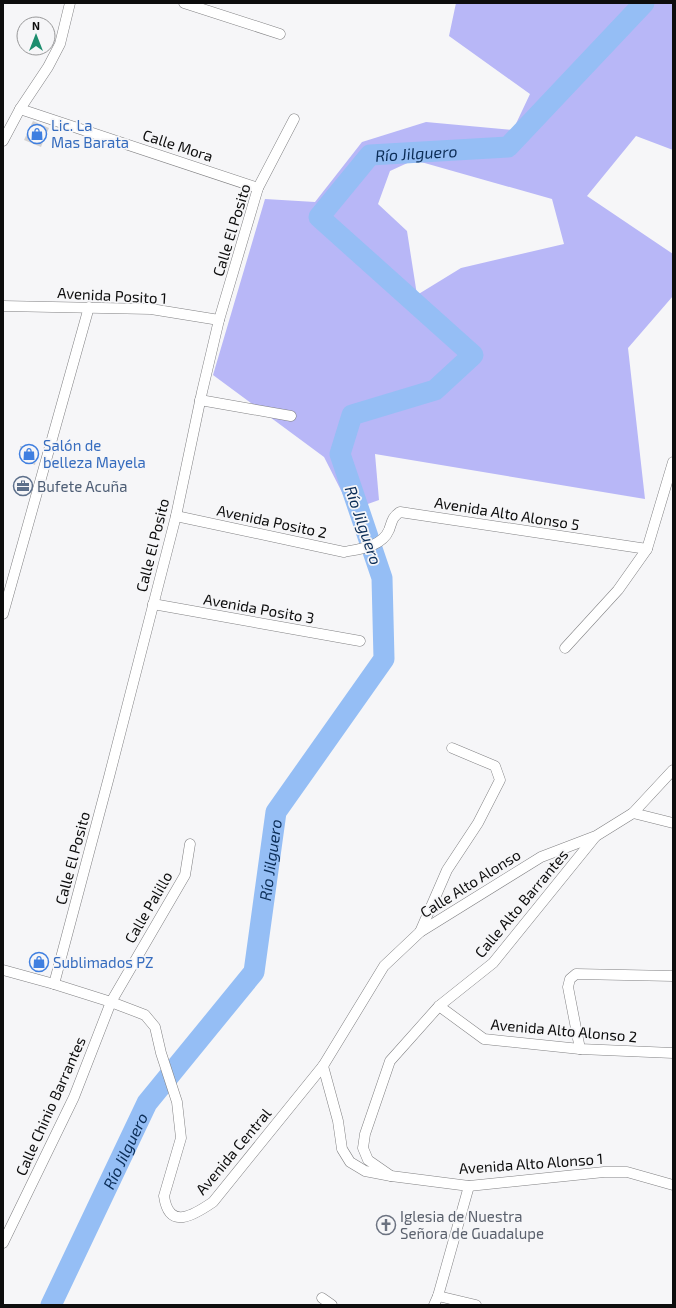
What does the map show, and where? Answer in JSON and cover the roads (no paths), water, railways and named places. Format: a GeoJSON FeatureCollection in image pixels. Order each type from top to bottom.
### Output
{"type":"FeatureCollection","features":[{"type":"Feature","properties":{"kind":"street"},"geometry":{"type":"LineString","coordinates":[[3,141],[20,109],[48,67],[60,44],[70,3]]}},
{"type":"Feature","properties":{"kind":"street"},"geometry":{"type":"LineString","coordinates":[[184,3],[280,34]]}},
{"type":"Feature","properties":{"kind":"street","name":"Calle Mora"},"geometry":{"type":"LineString","coordinates":[[20,109],[258,188]]}},
{"type":"Feature","properties":{"kind":"street","name":"Calle El Posito"},"geometry":{"type":"LineString","coordinates":[[54,984],[176,516],[200,400],[219,320],[258,188],[294,119]]}},
{"type":"Feature","properties":{"kind":"street","name":"Avenida Posito 1"},"geometry":{"type":"LineString","coordinates":[[3,306],[151,309],[219,320]]}},
{"type":"Feature","properties":{"kind":"street"},"geometry":{"type":"LineString","coordinates":[[3,614],[89,307]]}},
{"type":"Feature","properties":{"kind":"street"},"geometry":{"type":"LineString","coordinates":[[200,400],[290,416]]}},
{"type":"Feature","properties":{"kind":"street"},"geometry":{"type":"LineString","coordinates":[[565,648],[618,590],[646,549],[673,462]]}},
{"type":"Feature","properties":{"kind":"street","name":"Avenida Alto Alonso 5"},"geometry":{"type":"LineString","coordinates":[[380,541],[388,532],[395,515],[400,512],[646,549]]}},
{"type":"Feature","properties":{"kind":"street","name":"Avenida Posito 2"},"geometry":{"type":"LineString","coordinates":[[176,516],[344,552],[362,549],[380,541]]}},
{"type":"Feature","properties":{"kind":"street","name":"Avenida Posito 3"},"geometry":{"type":"LineString","coordinates":[[153,604],[360,641]]}},
{"type":"Feature","properties":{"kind":"street"},"geometry":{"type":"LineString","coordinates":[[420,932],[447,870],[478,823],[500,780],[496,766],[452,748]]}},
{"type":"Feature","properties":{"kind":"street","name":"Calle Alto Alonso"},"geometry":{"type":"LineString","coordinates":[[323,1066],[384,966],[420,932],[541,857],[596,836],[633,814],[673,770]]}},
{"type":"Feature","properties":{"kind":"street"},"geometry":{"type":"LineString","coordinates":[[633,814],[673,823]]}},
{"type":"Feature","properties":{"kind":"street","name":"Calle Alto Barrantes"},"geometry":{"type":"LineString","coordinates":[[391,1176],[368,1160],[363,1148],[365,1134],[390,1061],[439,1006],[493,964],[596,836]]}},
{"type":"Feature","properties":{"kind":"street","name":"Calle Palillo"},"geometry":{"type":"LineString","coordinates":[[111,1002],[185,875],[190,844]]}},
{"type":"Feature","properties":{"kind":"street","name":"Avenida Central"},"geometry":{"type":"LineString","coordinates":[[3,970],[111,1002],[145,1015],[156,1027],[161,1053],[177,1102],[181,1138],[164,1196],[165,1206],[169,1213],[176,1217],[187,1217],[200,1212],[213,1202],[323,1066]]}},
{"type":"Feature","properties":{"kind":"street"},"geometry":{"type":"LineString","coordinates":[[580,1049],[568,987],[570,979],[576,974],[673,976]]}},
{"type":"Feature","properties":{"kind":"street","name":"Calle Chinio Barrantes"},"geometry":{"type":"LineString","coordinates":[[3,1243],[74,1097],[111,1002]]}},
{"type":"Feature","properties":{"kind":"street","name":"Avenida Alto Alonso 2"},"geometry":{"type":"LineString","coordinates":[[439,1006],[484,1039],[580,1049],[673,1053]]}},
{"type":"Feature","properties":{"kind":"street","name":"Avenida Alto Alonso 1"},"geometry":{"type":"LineString","coordinates":[[323,1066],[338,1121],[342,1149],[350,1162],[365,1171],[391,1176],[469,1186],[604,1172],[627,1172],[673,1185]]}},
{"type":"Feature","properties":{"kind":"street"},"geometry":{"type":"LineString","coordinates":[[469,1186],[436,1300],[476,1305]]}},
{"type":"Feature","properties":{"kind":"street"},"geometry":{"type":"LineString","coordinates":[[322,1298],[332,1305]]}},
{"type":"Feature","properties":{"kind":"waterway","name":"Río Jilguero"},"geometry":{"type":"LineString","coordinates":[[51,1305],[147,1103],[254,972],[276,812],[384,659],[382,578],[340,454],[352,415],[435,390],[473,355],[319,217],[370,155],[508,147],[644,3]]}},
{"type":"Feature","properties":{"kind":"place","name":"Lic. La Mas Barata"},"geometry":{"type":"Point","coordinates":[37,134]}},
{"type":"Feature","properties":{"kind":"place","name":"Salón de belleza Mayela"},"geometry":{"type":"Point","coordinates":[29,454]}},
{"type":"Feature","properties":{"kind":"place","name":"Bufete Acuña"},"geometry":{"type":"Point","coordinates":[23,486]}},
{"type":"Feature","properties":{"kind":"place","name":"Sublimados PZ"},"geometry":{"type":"Point","coordinates":[39,962]}},
{"type":"Feature","properties":{"kind":"place","name":"Iglesia de Nuestra Señora de Guadalupe"},"geometry":{"type":"Point","coordinates":[386,1225]}}]}
